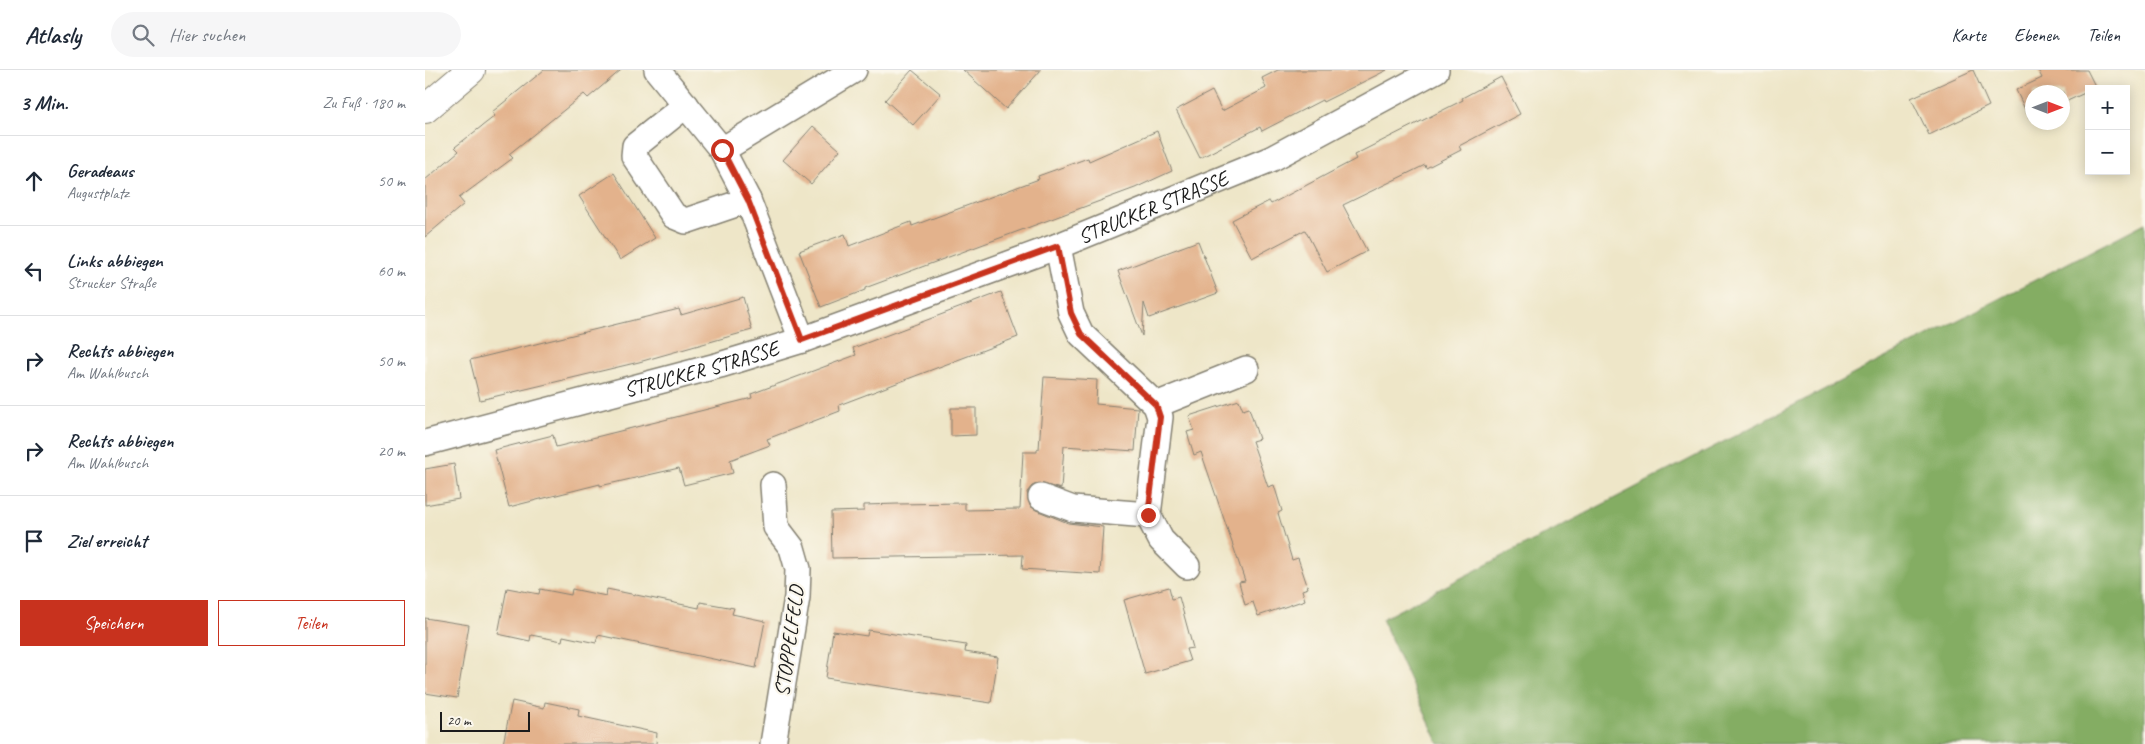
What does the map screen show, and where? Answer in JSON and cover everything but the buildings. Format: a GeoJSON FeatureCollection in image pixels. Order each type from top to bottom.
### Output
{"type":"FeatureCollection","features":[{"type":"Feature","properties":{"kind":"main road"},"geometry":{"type":"LineString","coordinates":[[425,109],[471,70]]}},
{"type":"Feature","properties":{"kind":"street"},"geometry":{"type":"LineString","coordinates":[[657,70],[722,150],[748,200],[802,340]]}},
{"type":"Feature","properties":{"kind":"street"},"geometry":{"type":"LineString","coordinates":[[722,150],[853,70]]}},
{"type":"Feature","properties":{"kind":"street","name":"STRUCKER STRASSE"},"geometry":{"type":"LineString","coordinates":[[425,443],[720,365],[802,340],[1058,246],[1271,158],[1437,70]]}},
{"type":"Feature","properties":{"kind":"street"},"geometry":{"type":"LineString","coordinates":[[686,105],[635,146],[635,156],[654,186],[674,216],[686,221],[748,200]]}},
{"type":"Feature","properties":{"kind":"street"},"geometry":{"type":"LineString","coordinates":[[1058,246],[1071,313],[1081,334],[1156,405],[1160,417],[1148,515],[1161,540],[1187,566]]}},
{"type":"Feature","properties":{"kind":"street"},"geometry":{"type":"LineString","coordinates":[[1156,405],[1246,370]]}},
{"type":"Feature","properties":{"kind":"street","name":"STOPPELFELD"},"geometry":{"type":"LineString","coordinates":[[773,485],[776,527],[793,548],[799,569],[797,596],[773,744]]}},
{"type":"Feature","properties":{"kind":"street"},"geometry":{"type":"LineString","coordinates":[[1041,497],[1073,509],[1148,515]]}},
{"type":"Feature","properties":{"kind":"green space"},"geometry":{"type":"Polygon","coordinates":[[[2145,223],[2145,744],[1439,744],[1382,619],[2145,223]]]}},
{"type":"Feature","properties":{"kind":"route"},"geometry":{"type":"LineString","coordinates":[[722,150],[748,200],[802,340],[1058,246],[1071,313],[1081,334],[1101,355],[1156,405],[1160,417],[1148,515]]}}]}
